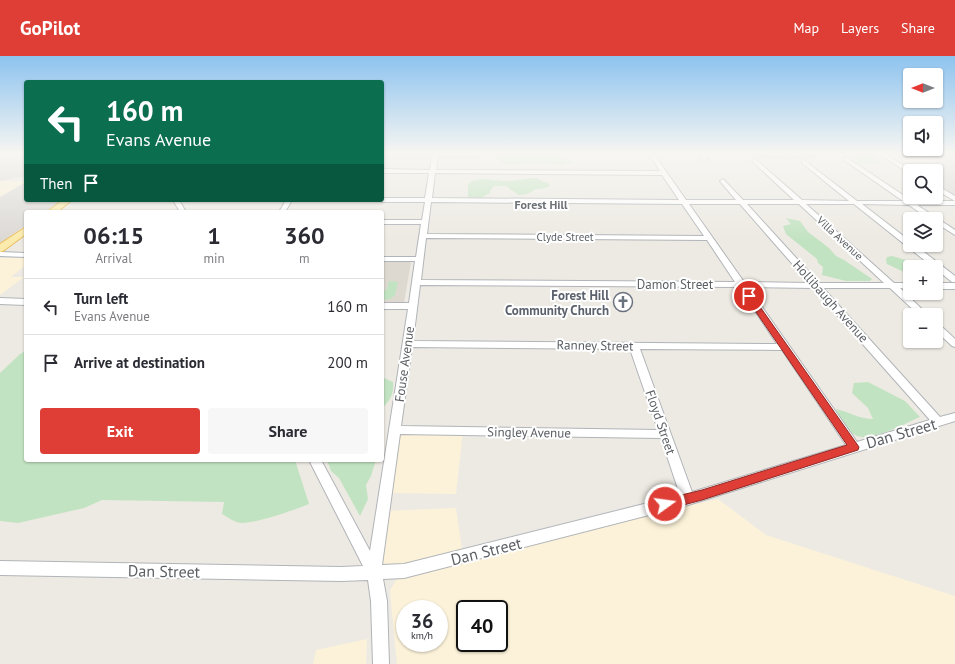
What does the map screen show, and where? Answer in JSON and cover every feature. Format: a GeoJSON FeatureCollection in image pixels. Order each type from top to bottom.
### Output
{"type":"FeatureCollection","features":[{"type":"Feature","properties":{"kind":"main road"},"geometry":{"type":"LineString","coordinates":[[54,210],[65,202]]}},
{"type":"Feature","properties":{"kind":"main road"},"geometry":{"type":"LineString","coordinates":[[0,249],[24,231]]}},
{"type":"Feature","properties":{"kind":"street","name":"Fouse Avenue"},"geometry":{"type":"LineString","coordinates":[[374,573],[430,182]]}},
{"type":"Feature","properties":{"kind":"street"},"geometry":{"type":"LineString","coordinates":[[670,182],[854,447]]}},
{"type":"Feature","properties":{"kind":"street","name":"Hollibaugh Avenue"},"geometry":{"type":"LineString","coordinates":[[724,182],[938,422]]}},
{"type":"Feature","properties":{"kind":"street","name":"Villa Avenue"},"geometry":{"type":"LineString","coordinates":[[778,182],[916,308]]}},
{"type":"Feature","properties":{"kind":"street"},"geometry":{"type":"LineString","coordinates":[[830,182],[955,280]]}},
{"type":"Feature","properties":{"kind":"street"},"geometry":{"type":"LineString","coordinates":[[881,182],[903,197]]}},
{"type":"Feature","properties":{"kind":"street"},"geometry":{"type":"LineString","coordinates":[[943,191],[955,198]]}},
{"type":"Feature","properties":{"kind":"street"},"geometry":{"type":"LineString","coordinates":[[384,200],[903,202]]}},
{"type":"Feature","properties":{"kind":"street"},"geometry":{"type":"LineString","coordinates":[[943,203],[955,203]]}},
{"type":"Feature","properties":{"kind":"street"},"geometry":{"type":"LineString","coordinates":[[913,204],[924,212]]}},
{"type":"Feature","properties":{"kind":"street"},"geometry":{"type":"LineString","coordinates":[[384,222],[424,222]]}},
{"type":"Feature","properties":{"kind":"street"},"geometry":{"type":"LineString","coordinates":[[943,225],[955,233]]}},
{"type":"Feature","properties":{"kind":"street","name":"Clyde Street"},"geometry":{"type":"LineString","coordinates":[[423,236],[708,238]]}},
{"type":"Feature","properties":{"kind":"street"},"geometry":{"type":"LineString","coordinates":[[0,254],[24,255]]}},
{"type":"Feature","properties":{"kind":"street"},"geometry":{"type":"LineString","coordinates":[[384,259],[419,259]]}},
{"type":"Feature","properties":{"kind":"street","name":"Damon Street"},"geometry":{"type":"LineString","coordinates":[[416,282],[903,286]]}},
{"type":"Feature","properties":{"kind":"street"},"geometry":{"type":"LineString","coordinates":[[943,286],[955,286]]}},
{"type":"Feature","properties":{"kind":"street"},"geometry":{"type":"LineString","coordinates":[[0,301],[24,302]]}},
{"type":"Feature","properties":{"kind":"street"},"geometry":{"type":"LineString","coordinates":[[384,306],[412,306]]}},
{"type":"Feature","properties":{"kind":"street"},"geometry":{"type":"LineString","coordinates":[[943,333],[955,344]]}},
{"type":"Feature","properties":{"kind":"street","name":"Ranney Street"},"geometry":{"type":"LineString","coordinates":[[407,344],[783,347]]}},
{"type":"Feature","properties":{"kind":"street","name":"Floyd Street"},"geometry":{"type":"LineString","coordinates":[[634,346],[688,499]]}},
{"type":"Feature","properties":{"kind":"street","name":"Dan Street"},"geometry":{"type":"LineString","coordinates":[[0,568],[374,573],[404,571],[688,499],[955,417]]}},
{"type":"Feature","properties":{"kind":"street","name":"Singley Avenue"},"geometry":{"type":"LineString","coordinates":[[394,430],[665,434]]}},
{"type":"Feature","properties":{"kind":"street"},"geometry":{"type":"LineString","coordinates":[[316,462],[374,573],[379,601],[381,664]]}},
{"type":"Feature","properties":{"kind":"shaded area"},"geometry":{"type":"Polygon","coordinates":[[[0,182],[24,182],[24,183],[0,197],[0,182]]]}},
{"type":"Feature","properties":{"kind":"shaded area"},"geometry":{"type":"Polygon","coordinates":[[[943,182],[955,182],[955,197],[943,190],[943,182]]]}},
{"type":"Feature","properties":{"kind":"shaded area"},"geometry":{"type":"Polygon","coordinates":[[[24,183],[24,202],[59,202],[47,210],[24,210],[24,226],[0,243],[0,197],[24,183]]]}},
{"type":"Feature","properties":{"kind":"shaded area"},"geometry":{"type":"Polygon","coordinates":[[[0,258],[24,258],[24,267],[11,277],[24,277],[0,295],[0,258]]]}},
{"type":"Feature","properties":{"kind":"shaded area"},"geometry":{"type":"Polygon","coordinates":[[[384,262],[411,262],[404,303],[384,303],[384,262]]]}},
{"type":"Feature","properties":{"kind":"shaded area"},"geometry":{"type":"Polygon","coordinates":[[[394,430],[463,431],[456,494],[385,493],[394,430]]]}},
{"type":"Feature","properties":{"kind":"shaded area"},"geometry":{"type":"Polygon","coordinates":[[[718,499],[766,535],[955,596],[955,664],[397,664],[390,591],[396,580],[649,515],[718,499]]]}},
{"type":"Feature","properties":{"kind":"shaded area"},"geometry":{"type":"Polygon","coordinates":[[[456,508],[463,556],[374,573],[383,511],[456,508]]]}},
{"type":"Feature","properties":{"kind":"shaded area"},"geometry":{"type":"Polygon","coordinates":[[[367,639],[366,664],[313,664],[316,650],[367,639]]]}},
{"type":"Feature","properties":{"kind":"green space"},"geometry":{"type":"Polygon","coordinates":[[[470,182],[545,182],[550,186],[536,189],[527,194],[519,195],[506,186],[494,186],[490,193],[481,198],[468,197],[468,184],[470,182]]]}},
{"type":"Feature","properties":{"kind":"green space"},"geometry":{"type":"Polygon","coordinates":[[[786,218],[800,221],[808,232],[829,248],[836,256],[872,279],[870,281],[846,281],[822,275],[823,267],[818,263],[817,259],[786,234],[783,226],[791,224],[786,218]]]}},
{"type":"Feature","properties":{"kind":"green space"},"geometry":{"type":"Polygon","coordinates":[[[892,256],[906,260],[903,260],[903,272],[887,264],[887,257],[892,256]]]}},
{"type":"Feature","properties":{"kind":"green space"},"geometry":{"type":"Polygon","coordinates":[[[389,281],[398,282],[395,295],[390,299],[384,300],[384,291],[387,289],[389,281]]]}},
{"type":"Feature","properties":{"kind":"green space"},"geometry":{"type":"Polygon","coordinates":[[[24,352],[24,462],[296,462],[309,504],[267,518],[239,523],[222,514],[224,502],[102,500],[84,508],[18,523],[0,521],[0,373],[24,352]]]}},
{"type":"Feature","properties":{"kind":"green space"},"geometry":{"type":"Polygon","coordinates":[[[384,378],[393,382],[390,399],[384,406],[384,378]]]}},
{"type":"Feature","properties":{"kind":"green space"},"geometry":{"type":"Polygon","coordinates":[[[868,382],[905,401],[920,417],[898,427],[871,436],[857,436],[850,432],[839,417],[836,409],[864,418],[873,419],[868,408],[852,393],[854,383],[868,382]]]}},
{"type":"Feature","properties":{"kind":"green space"},"geometry":{"type":"Polygon","coordinates":[[[328,462],[375,462],[371,476],[366,485],[368,499],[360,516],[339,478],[331,471],[328,462]]]}},
{"type":"Feature","properties":{"kind":"place","name":"Forest Hill Community Church"},"geometry":{"type":"Point","coordinates":[623,302]}},
{"type":"Feature","properties":{"kind":"district","name":"Forest Hill"},"geometry":{"type":"Point","coordinates":[541,205]}},
{"type":"Feature","properties":{"kind":"route"},"geometry":{"type":"LineString","coordinates":[[665,504],[702,495],[854,447],[749,296]]}}]}
